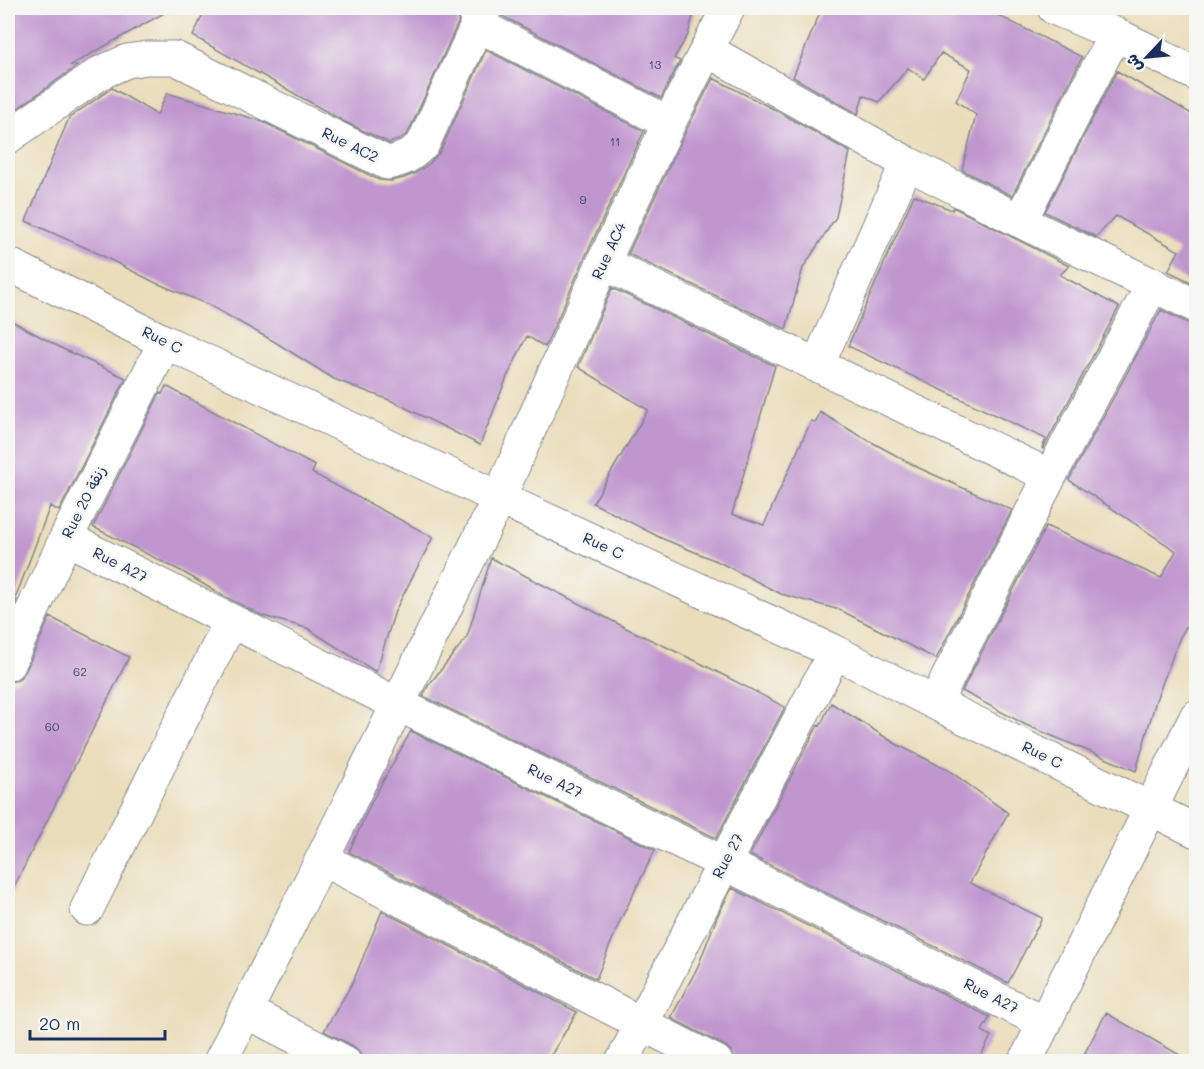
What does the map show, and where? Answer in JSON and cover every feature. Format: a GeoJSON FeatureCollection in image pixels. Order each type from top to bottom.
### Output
{"type":"FeatureCollection","features":[{"type":"Feature","properties":{"kind":"street","name":"Rue AC4"},"geometry":{"type":"LineString","coordinates":[[220,1062],[499,498],[603,263],[669,123],[728,8]]}},
{"type":"Feature","properties":{"kind":"street"},"geometry":{"type":"LineString","coordinates":[[1054,8],[1115,34],[1197,74]]}},
{"type":"Feature","properties":{"kind":"street"},"geometry":{"type":"LineString","coordinates":[[480,16],[669,123]]}},
{"type":"Feature","properties":{"kind":"street","name":"Rue AC2"},"geometry":{"type":"LineString","coordinates":[[8,137],[100,73],[127,61],[174,58],[387,163],[400,160],[411,155],[423,144],[480,16]]}},
{"type":"Feature","properties":{"kind":"street"},"geometry":{"type":"LineString","coordinates":[[1020,221],[1115,34]]}},
{"type":"Feature","properties":{"kind":"street"},"geometry":{"type":"LineString","coordinates":[[707,50],[907,163],[1020,221],[1197,306]]}},
{"type":"Feature","properties":{"kind":"street"},"geometry":{"type":"LineString","coordinates":[[817,366],[907,163]]}},
{"type":"Feature","properties":{"kind":"street"},"geometry":{"type":"LineString","coordinates":[[603,263],[1050,476]]}},
{"type":"Feature","properties":{"kind":"street","name":"Rue C"},"geometry":{"type":"LineString","coordinates":[[9,268],[499,498],[835,652],[1197,831]]}},
{"type":"Feature","properties":{"kind":"street"},"geometry":{"type":"LineString","coordinates":[[935,703],[1050,476],[1153,284]]}},
{"type":"Feature","properties":{"kind":"street","name":"Rue 20 زنقة"},"geometry":{"type":"LineString","coordinates":[[8,664],[66,537],[165,342]]}},
{"type":"Feature","properties":{"kind":"street","name":"Rue A27"},"geometry":{"type":"LineString","coordinates":[[66,537],[397,704],[1045,1023]]}},
{"type":"Feature","properties":{"kind":"street"},"geometry":{"type":"LineString","coordinates":[[87,909],[231,621]]}},
{"type":"Feature","properties":{"kind":"street","name":"Rue 27"},"geometry":{"type":"LineString","coordinates":[[622,1062],[835,652]]}},
{"type":"Feature","properties":{"kind":"street"},"geometry":{"type":"LineString","coordinates":[[1025,1062],[1197,717]]}},
{"type":"Feature","properties":{"kind":"street"},"geometry":{"type":"LineString","coordinates":[[322,859],[716,1062]]}},
{"type":"Feature","properties":{"kind":"street"},"geometry":{"type":"LineString","coordinates":[[245,1011],[344,1062]]}},
{"type":"Feature","properties":{"kind":"building"},"geometry":{"type":"Polygon","coordinates":[[[8,8],[173,8],[71,65],[77,66],[8,115],[8,8]]]}},
{"type":"Feature","properties":{"kind":"building"},"geometry":{"type":"Polygon","coordinates":[[[206,8],[465,8],[459,16],[458,23],[408,133],[389,143],[343,121],[193,36],[206,8]]]}},
{"type":"Feature","properties":{"kind":"building"},"geometry":{"type":"Polygon","coordinates":[[[504,8],[695,8],[688,35],[674,58],[680,61],[661,98],[502,16],[504,8]]]}},
{"type":"Feature","properties":{"kind":"building"},"geometry":{"type":"Polygon","coordinates":[[[822,8],[983,8],[1082,57],[1012,196],[962,170],[976,115],[956,101],[971,69],[941,53],[924,79],[908,68],[879,102],[863,95],[858,114],[793,77],[822,8]]]}},
{"type":"Feature","properties":{"kind":"building"},"geometry":{"type":"Polygon","coordinates":[[[486,50],[644,131],[545,347],[527,336],[507,377],[480,445],[392,401],[334,379],[209,305],[154,282],[26,221],[69,118],[112,88],[157,115],[167,93],[261,121],[379,180],[391,181],[416,173],[440,152],[486,50]]]}},
{"type":"Feature","properties":{"kind":"building"},"geometry":{"type":"Polygon","coordinates":[[[1117,71],[1197,117],[1197,285],[1168,271],[1179,251],[1116,216],[1096,237],[1045,212],[1117,71]]]}},
{"type":"Feature","properties":{"kind":"building"},"geometry":{"type":"Polygon","coordinates":[[[713,78],[850,152],[836,217],[803,268],[786,329],[628,254],[713,78]]]}},
{"type":"Feature","properties":{"kind":"building"},"geometry":{"type":"Polygon","coordinates":[[[914,195],[952,210],[953,207],[1069,266],[1060,275],[1119,307],[1043,449],[1046,439],[848,346],[914,195]]]}},
{"type":"Feature","properties":{"kind":"building"},"geometry":{"type":"Polygon","coordinates":[[[612,288],[775,366],[732,514],[764,525],[811,421],[816,422],[820,412],[919,468],[1012,510],[936,659],[840,610],[781,594],[719,562],[661,538],[593,503],[648,410],[578,367],[612,288]]]}},
{"type":"Feature","properties":{"kind":"building"},"geometry":{"type":"Polygon","coordinates":[[[1161,310],[1197,325],[1197,609],[1180,637],[1156,700],[1136,771],[1026,725],[962,691],[1046,526],[1161,578],[1176,551],[1069,480],[1161,310]]]}},
{"type":"Feature","properties":{"kind":"building"},"geometry":{"type":"Polygon","coordinates":[[[8,319],[63,349],[126,378],[59,511],[50,506],[8,620],[8,319]]]}},
{"type":"Feature","properties":{"kind":"building"},"geometry":{"type":"Polygon","coordinates":[[[166,386],[315,466],[312,473],[433,537],[395,611],[376,672],[307,628],[263,616],[181,571],[93,527],[160,393],[162,394],[166,386]]]}},
{"type":"Feature","properties":{"kind":"building"},"geometry":{"type":"Polygon","coordinates":[[[491,558],[785,707],[716,838],[423,696],[428,686],[467,637],[491,558]]]}},
{"type":"Feature","properties":{"kind":"building"},"geometry":{"type":"Polygon","coordinates":[[[50,617],[129,657],[8,899],[8,682],[18,680],[25,672],[50,617]]]}},
{"type":"Feature","properties":{"kind":"building"},"geometry":{"type":"Polygon","coordinates":[[[831,703],[896,744],[948,770],[1008,813],[970,883],[1042,918],[1008,983],[750,855],[831,703]]]}},
{"type":"Feature","properties":{"kind":"building"},"geometry":{"type":"Polygon","coordinates":[[[411,731],[655,850],[620,921],[596,979],[349,852],[372,801],[411,731]]]}},
{"type":"Feature","properties":{"kind":"building"},"geometry":{"type":"Polygon","coordinates":[[[732,888],[990,1017],[982,1031],[991,1036],[978,1062],[735,1062],[732,1052],[725,1046],[671,1018],[698,966],[717,917],[732,888]]]}},
{"type":"Feature","properties":{"kind":"building"},"geometry":{"type":"Polygon","coordinates":[[[382,911],[577,1012],[547,1062],[363,1062],[360,1052],[353,1046],[324,1031],[353,982],[382,911]]]}},
{"type":"Feature","properties":{"kind":"building"},"geometry":{"type":"Polygon","coordinates":[[[1106,1013],[1192,1062],[1080,1062],[1106,1013]]]}}]}
